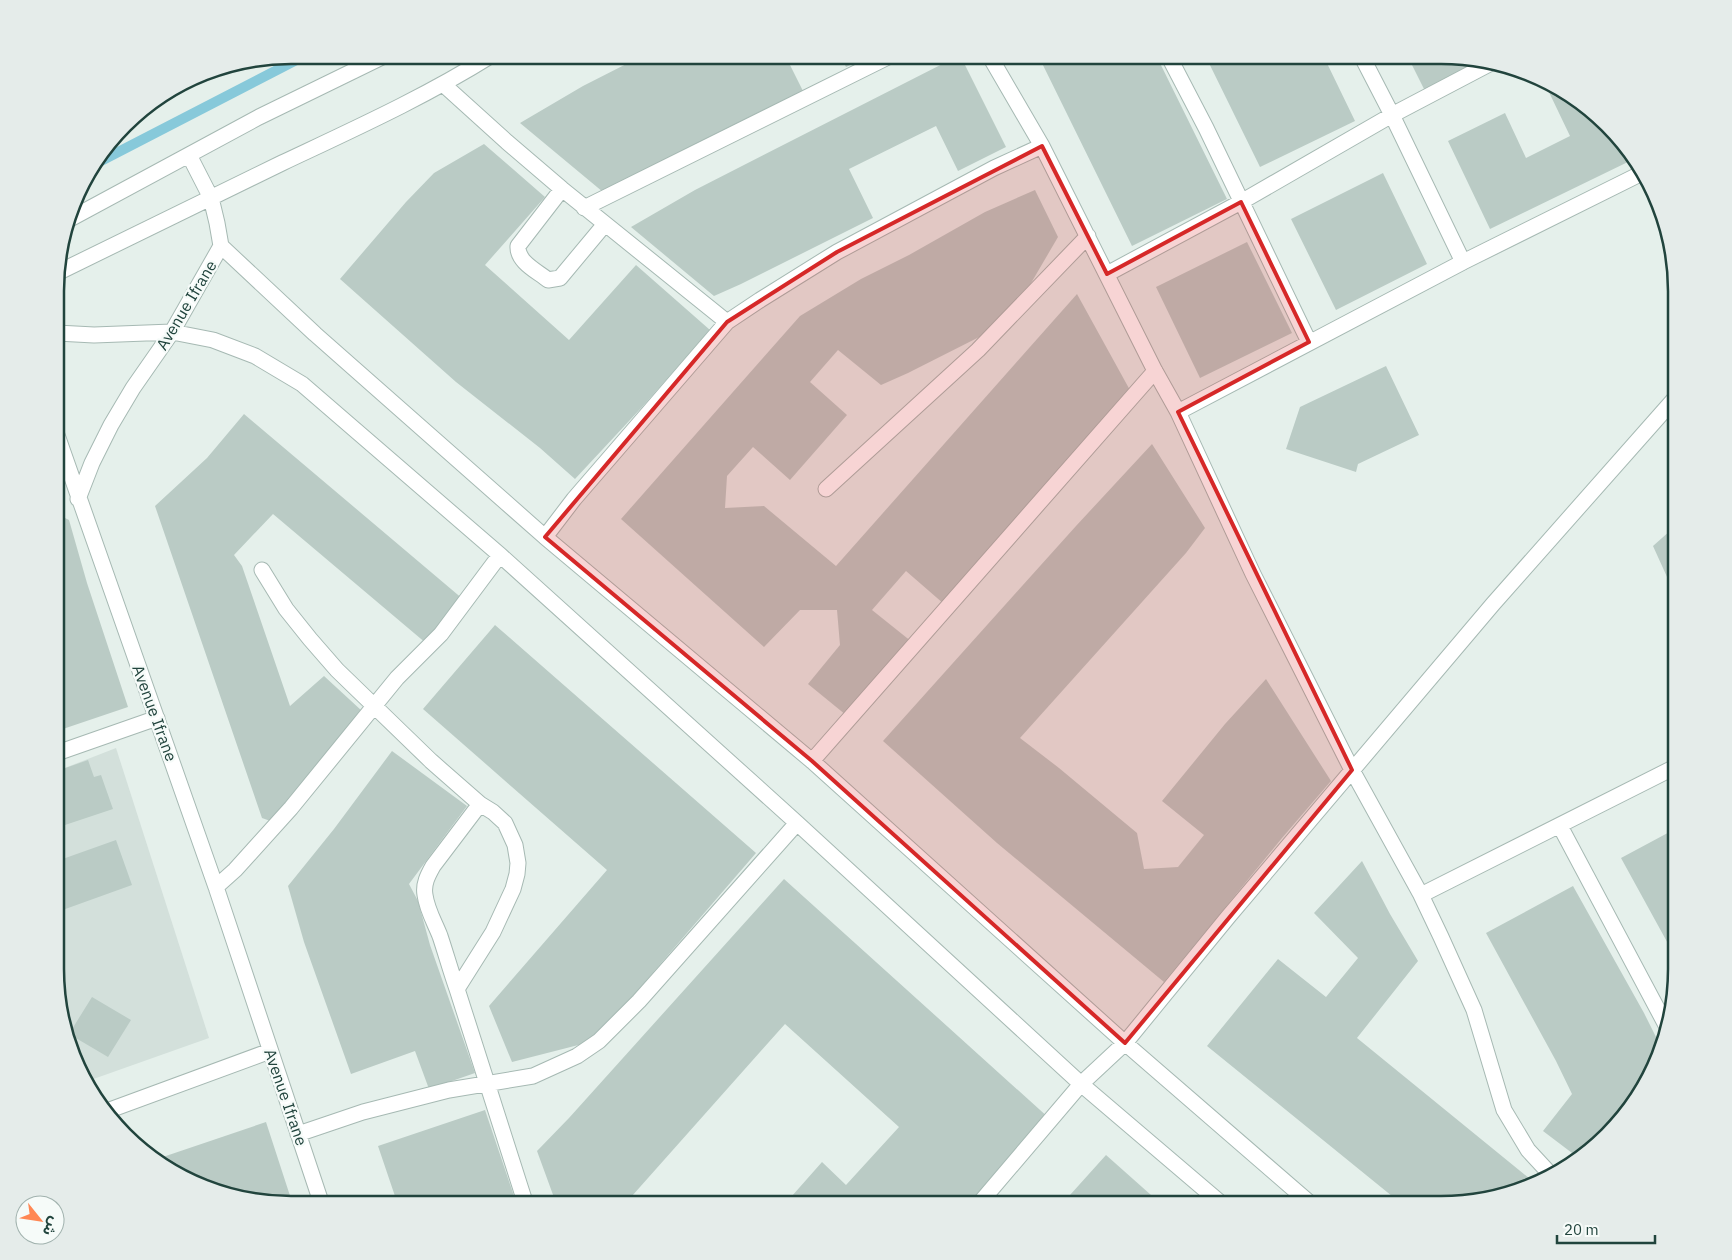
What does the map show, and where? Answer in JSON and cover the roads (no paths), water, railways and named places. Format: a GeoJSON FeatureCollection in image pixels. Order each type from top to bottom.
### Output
{"type":"FeatureCollection","features":[{"type":"Feature","properties":{"kind":"street"},"geometry":{"type":"LineString","coordinates":[[77,214],[259,117],[368,64]]}},
{"type":"Feature","properties":{"kind":"street"},"geometry":{"type":"LineString","coordinates":[[65,270],[360,127],[444,84],[477,64]]}},
{"type":"Feature","properties":{"kind":"street"},"geometry":{"type":"LineString","coordinates":[[584,208],[874,64]]}},
{"type":"Feature","properties":{"kind":"street"},"geometry":{"type":"LineString","coordinates":[[994,64],[1042,146],[1155,371],[1178,412],[1254,574],[1352,770],[1421,895],[1474,1010],[1504,1110],[1528,1150],[1547,1170]]}},
{"type":"Feature","properties":{"kind":"street"},"geometry":{"type":"LineString","coordinates":[[1173,64],[1206,128],[1309,342]]}},
{"type":"Feature","properties":{"kind":"street"},"geometry":{"type":"LineString","coordinates":[[1365,64],[1392,114],[1463,262]]}},
{"type":"Feature","properties":{"kind":"street"},"geometry":{"type":"LineString","coordinates":[[1107,274],[1241,202],[1392,114],[1482,68]]}},
{"type":"Feature","properties":{"kind":"street"},"geometry":{"type":"LineString","coordinates":[[444,84],[507,142],[584,208],[727,322]]}},
{"type":"Feature","properties":{"kind":"street"},"geometry":{"type":"LineString","coordinates":[[545,537],[574,499],[727,322],[837,252],[994,168],[1042,146]]}},
{"type":"Feature","properties":{"kind":"street"},"geometry":{"type":"LineString","coordinates":[[189,155],[211,198],[221,246],[322,340],[545,537],[812,761],[1125,1043],[1302,1196]]}},
{"type":"Feature","properties":{"kind":"street"},"geometry":{"type":"LineString","coordinates":[[1178,412],[1463,262],[1637,175]]}},
{"type":"Feature","properties":{"kind":"street"},"geometry":{"type":"LineString","coordinates":[[562,189],[518,246],[520,258],[548,280],[560,278],[605,224]]}},
{"type":"Feature","properties":{"kind":"street"},"geometry":{"type":"LineString","coordinates":[[826,489],[978,350],[1088,236]]}},
{"type":"Feature","properties":{"kind":"street","name":"Avenue Ifrane"},"geometry":{"type":"LineString","coordinates":[[221,246],[172,332],[133,388],[111,425],[92,463],[78,499],[216,887],[319,1196]]}},
{"type":"Feature","properties":{"kind":"street"},"geometry":{"type":"LineString","coordinates":[[64,333],[94,335],[172,332],[213,340],[255,356],[302,384],[500,555],[797,823],[1081,1084],[1212,1196]]}},
{"type":"Feature","properties":{"kind":"street"},"geometry":{"type":"LineString","coordinates":[[812,761],[1155,371]]}},
{"type":"Feature","properties":{"kind":"street"},"geometry":{"type":"LineString","coordinates":[[986,1196],[1081,1084],[1125,1043],[1234,910],[1493,604],[1668,405]]}},
{"type":"Feature","properties":{"kind":"street"},"geometry":{"type":"LineString","coordinates":[[64,456],[78,499]]}},
{"type":"Feature","properties":{"kind":"street"},"geometry":{"type":"LineString","coordinates":[[216,887],[235,870],[290,808],[397,678],[441,634],[500,555]]}},
{"type":"Feature","properties":{"kind":"street"},"geometry":{"type":"LineString","coordinates":[[262,570],[286,609],[337,670],[431,761],[505,824],[515,846],[518,863],[513,889],[503,913],[457,989]]}},
{"type":"Feature","properties":{"kind":"street"},"geometry":{"type":"LineString","coordinates":[[64,751],[157,718]]}},
{"type":"Feature","properties":{"kind":"street"},"geometry":{"type":"LineString","coordinates":[[1421,895],[1668,770]]}},
{"type":"Feature","properties":{"kind":"street"},"geometry":{"type":"LineString","coordinates":[[480,804],[427,876],[425,896],[430,915],[440,936],[523,1196]]}},
{"type":"Feature","properties":{"kind":"street"},"geometry":{"type":"LineString","coordinates":[[298,1134],[363,1112],[449,1090],[533,1076],[577,1056],[599,1042],[639,1001],[797,823]]}},
{"type":"Feature","properties":{"kind":"street"},"geometry":{"type":"LineString","coordinates":[[1560,826],[1663,1019]]}},
{"type":"Feature","properties":{"kind":"street"},"geometry":{"type":"LineString","coordinates":[[112,1109],[270,1051]]}},
{"type":"Feature","properties":{"kind":"waterway"},"geometry":{"type":"LineString","coordinates":[[106,158],[289,64]]}}]}
